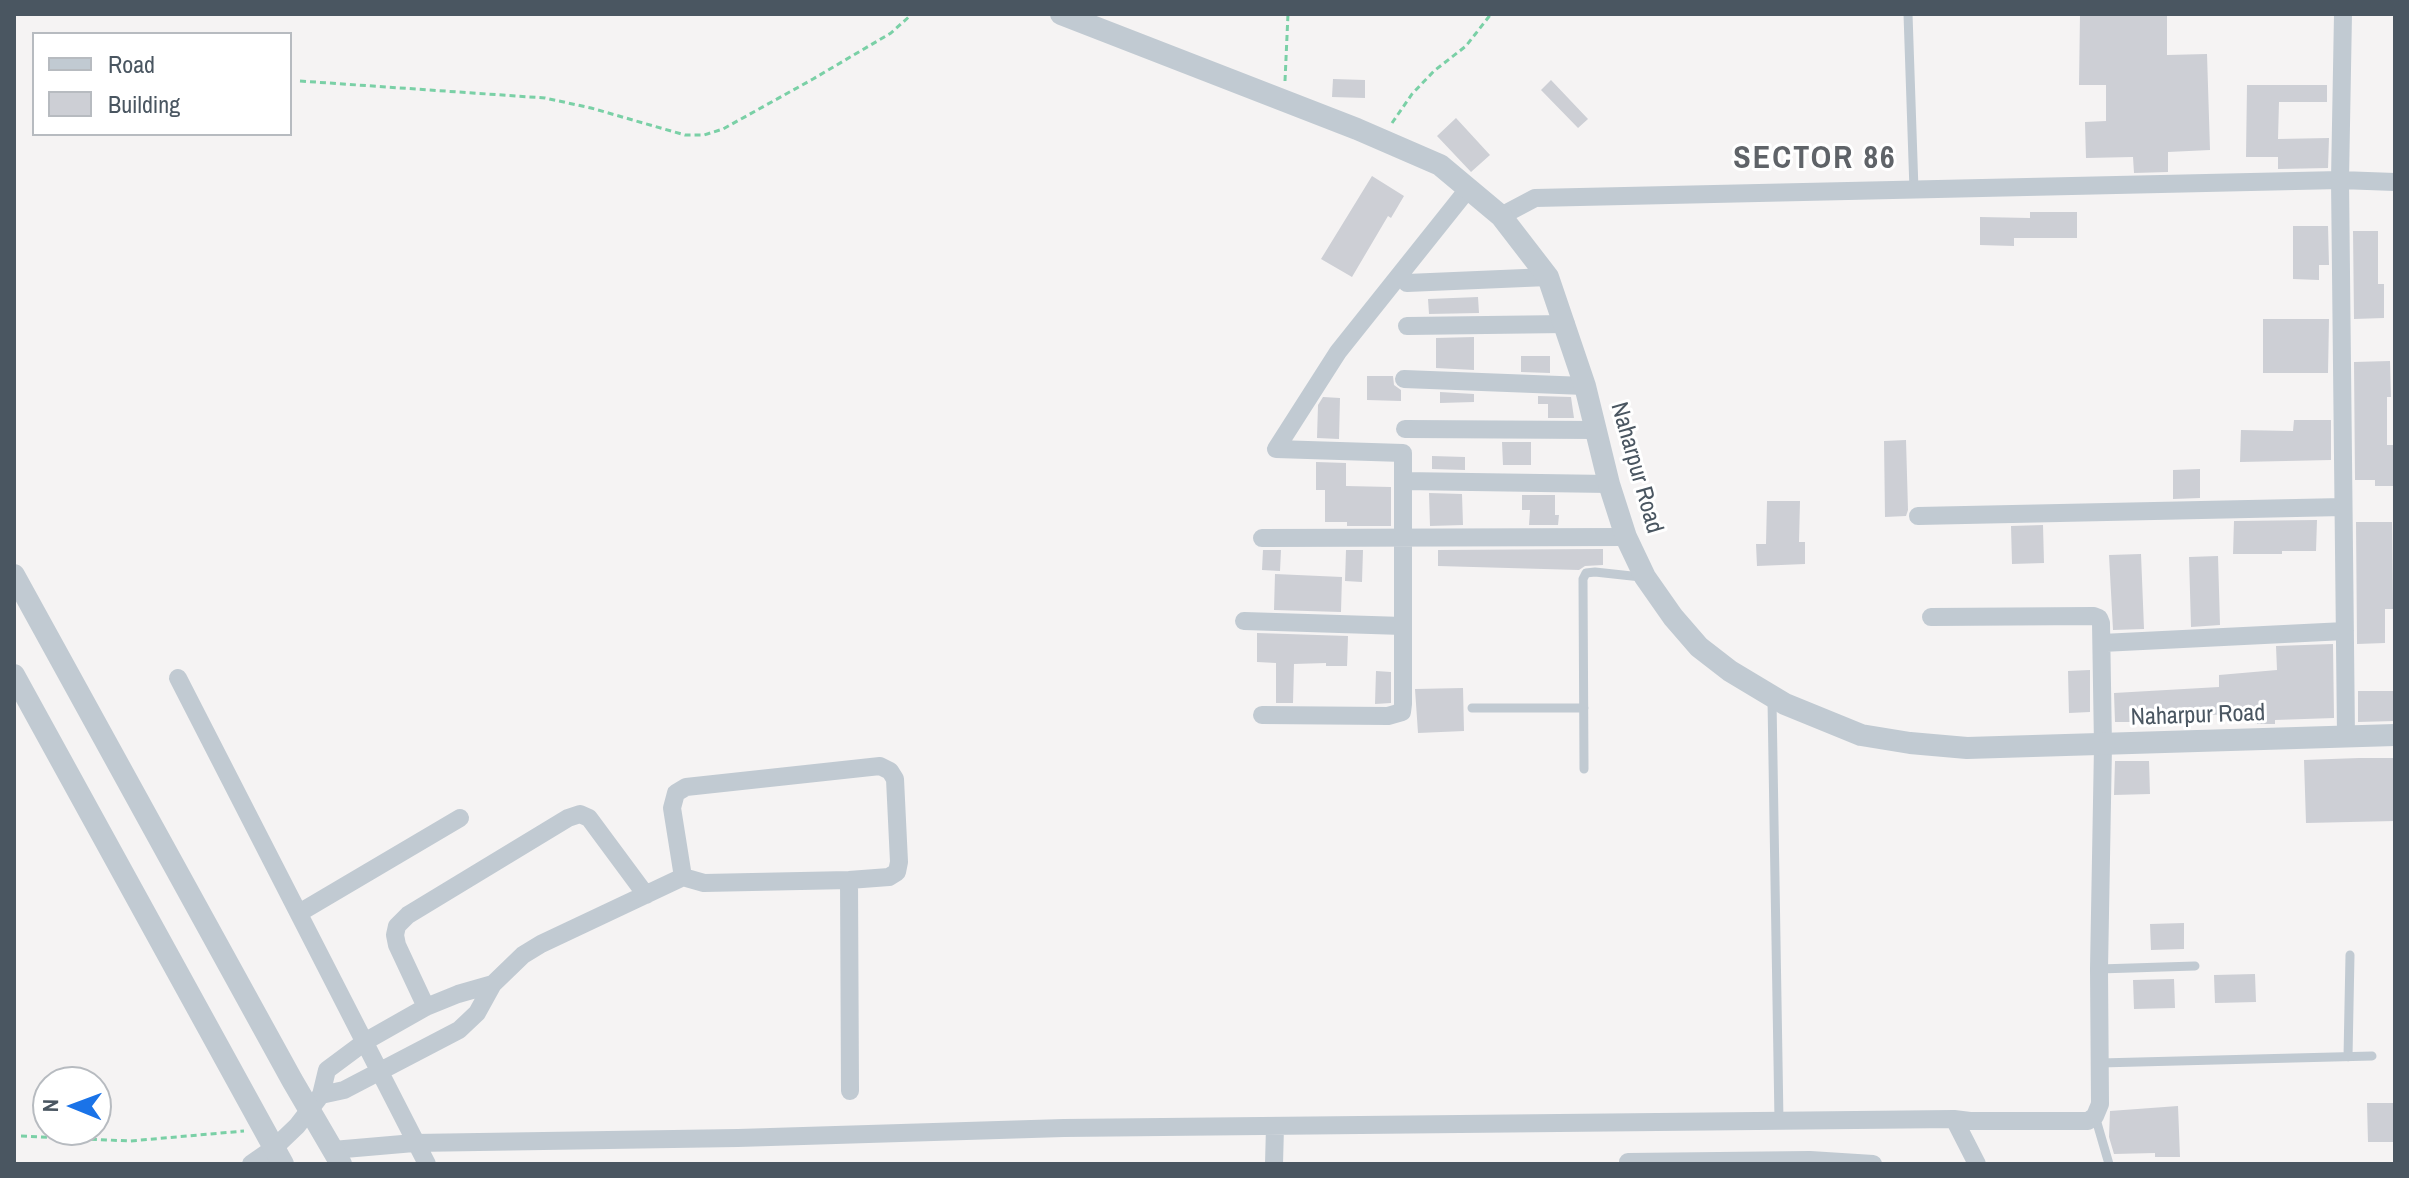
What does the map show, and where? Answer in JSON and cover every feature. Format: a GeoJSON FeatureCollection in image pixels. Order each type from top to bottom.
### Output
{"type":"FeatureCollection","features":[{"type":"Feature","properties":{"kind":"street","name":"Naharpur Road"},"geometry":{"type":"LineString","coordinates":[[1061,14],[1440,165],[1501,216],[1548,277],[1585,386],[1609,484],[1626,537],[1645,577],[1699,647],[1730,671],[1785,704],[1861,735],[1967,748],[2395,735]]}},
{"type":"Feature","properties":{"kind":"street"},"geometry":{"type":"LineString","coordinates":[[2343,14],[2340,180],[2346,736]]}},
{"type":"Feature","properties":{"kind":"street"},"geometry":{"type":"LineString","coordinates":[[1501,216],[1535,198],[2340,180],[2395,182]]}},
{"type":"Feature","properties":{"kind":"street"},"geometry":{"type":"LineString","coordinates":[[1262,715],[1388,716],[1402,712],[1403,453],[1276,449],[1338,352],[1468,189]]}},
{"type":"Feature","properties":{"kind":"street"},"geometry":{"type":"LineString","coordinates":[[1407,283],[1548,277]]}},
{"type":"Feature","properties":{"kind":"street"},"geometry":{"type":"LineString","coordinates":[[1407,326],[1566,324]]}},
{"type":"Feature","properties":{"kind":"street"},"geometry":{"type":"LineString","coordinates":[[1404,379],[1585,386]]}},
{"type":"Feature","properties":{"kind":"street"},"geometry":{"type":"LineString","coordinates":[[1405,429],[1596,430]]}},
{"type":"Feature","properties":{"kind":"street"},"geometry":{"type":"LineString","coordinates":[[1403,481],[1609,484]]}},
{"type":"Feature","properties":{"kind":"street"},"geometry":{"type":"LineString","coordinates":[[1918,516],[2343,507]]}},
{"type":"Feature","properties":{"kind":"street"},"geometry":{"type":"LineString","coordinates":[[1262,538],[1626,537]]}},
{"type":"Feature","properties":{"kind":"street"},"geometry":{"type":"LineString","coordinates":[[14,575],[315,1102],[337,1157],[414,1143],[738,1138],[1064,1128],[1954,1119],[2079,1123],[2095,1116],[2100,1104],[2101,623],[2094,616],[1931,617]]}},
{"type":"Feature","properties":{"kind":"street"},"geometry":{"type":"LineString","coordinates":[[1244,621],[1403,626]]}},
{"type":"Feature","properties":{"kind":"street"},"geometry":{"type":"LineString","coordinates":[[2102,643],[2345,631]]}},
{"type":"Feature","properties":{"kind":"street"},"geometry":{"type":"LineString","coordinates":[[178,678],[427,1164]]}},
{"type":"Feature","properties":{"kind":"street"},"geometry":{"type":"LineString","coordinates":[[17,687],[274,1147]]}},
{"type":"Feature","properties":{"kind":"street"},"geometry":{"type":"LineString","coordinates":[[315,1102],[459,1030],[477,1013],[493,984],[523,955],[683,877],[704,883],[889,877],[897,872],[899,862],[895,779],[890,771],[880,766],[686,787],[676,793],[672,808],[683,877]]}},
{"type":"Feature","properties":{"kind":"street"},"geometry":{"type":"LineString","coordinates":[[426,1007],[397,945],[397,926],[408,915],[568,818],[580,814],[589,818],[646,895]]}},
{"type":"Feature","properties":{"kind":"street"},"geometry":{"type":"LineString","coordinates":[[299,913],[460,818]]}},
{"type":"Feature","properties":{"kind":"street"},"geometry":{"type":"LineString","coordinates":[[849,880],[850,1091]]}},
{"type":"Feature","properties":{"kind":"street"},"geometry":{"type":"LineString","coordinates":[[251,1164],[297,1126],[315,1102],[327,1070],[366,1041],[426,1007],[493,984]]}},
{"type":"Feature","properties":{"kind":"street"},"geometry":{"type":"LineString","coordinates":[[1954,1119],[1975,1163]]}},
{"type":"Feature","properties":{"kind":"street"},"geometry":{"type":"LineString","coordinates":[[1274,1164],[1275,1127]]}},
{"type":"Feature","properties":{"kind":"street"},"geometry":{"type":"LineString","coordinates":[[1628,1162],[1810,1160],[1873,1164]]}},
{"type":"Feature","properties":{"kind":"lane"},"geometry":{"type":"LineString","coordinates":[[1908,14],[1914,190]]}},
{"type":"Feature","properties":{"kind":"lane"},"geometry":{"type":"LineString","coordinates":[[1584,769],[1583,579],[1586,573],[1595,572],[1645,577]]}},
{"type":"Feature","properties":{"kind":"lane"},"geometry":{"type":"LineString","coordinates":[[1772,696],[1779,1121]]}},
{"type":"Feature","properties":{"kind":"lane"},"geometry":{"type":"LineString","coordinates":[[1472,708],[1584,708]]}},
{"type":"Feature","properties":{"kind":"lane"},"geometry":{"type":"LineString","coordinates":[[2348,1057],[2350,955]]}},
{"type":"Feature","properties":{"kind":"lane"},"geometry":{"type":"LineString","coordinates":[[2099,969],[2195,966]]}},
{"type":"Feature","properties":{"kind":"lane"},"geometry":{"type":"LineString","coordinates":[[2100,1063],[2372,1056]]}},
{"type":"Feature","properties":{"kind":"lane"},"geometry":{"type":"LineString","coordinates":[[2095,1116],[2109,1164]]}},
{"type":"Feature","properties":{"kind":"path"},"geometry":{"type":"LineString","coordinates":[[300,81],[545,98],[685,135],[704,135],[723,129],[826,72],[891,33],[912,14]]}},
{"type":"Feature","properties":{"kind":"path"},"geometry":{"type":"LineString","coordinates":[[1283,101],[1288,14]]}},
{"type":"Feature","properties":{"kind":"path"},"geometry":{"type":"LineString","coordinates":[[1381,139],[1412,94],[1434,71],[1466,46],[1491,14]]}},
{"type":"Feature","properties":{"kind":"path"},"geometry":{"type":"LineString","coordinates":[[21,1136],[274,1147]]}},
{"type":"Feature","properties":{"kind":"building"},"geometry":{"type":"Polygon","coordinates":[[[2080,14],[2167,14],[2167,55],[2207,54],[2210,150],[2168,152],[2168,172],[2134,173],[2133,157],[2086,158],[2085,122],[2106,121],[2106,85],[2079,85],[2080,14]]]}},
{"type":"Feature","properties":{"kind":"building"},"geometry":{"type":"Polygon","coordinates":[[[1333,79],[1365,80],[1365,98],[1332,97],[1333,79]]]}},
{"type":"Feature","properties":{"kind":"building"},"geometry":{"type":"Polygon","coordinates":[[[1551,80],[1588,119],[1578,128],[1541,90],[1551,80]]]}},
{"type":"Feature","properties":{"kind":"building"},"geometry":{"type":"Polygon","coordinates":[[[2247,85],[2327,85],[2327,102],[2279,102],[2278,139],[2329,138],[2328,168],[2278,169],[2278,157],[2246,157],[2247,85]]]}},
{"type":"Feature","properties":{"kind":"building"},"geometry":{"type":"Polygon","coordinates":[[[1456,118],[1490,155],[1471,172],[1437,136],[1456,118]]]}},
{"type":"Feature","properties":{"kind":"building"},"geometry":{"type":"Polygon","coordinates":[[[1372,176],[1404,196],[1391,218],[1388,216],[1352,277],[1321,259],[1372,176]]]}},
{"type":"Feature","properties":{"kind":"building"},"geometry":{"type":"Polygon","coordinates":[[[2030,212],[2077,212],[2077,238],[2014,238],[2014,246],[1980,245],[1980,217],[2030,218],[2030,212]]]}},
{"type":"Feature","properties":{"kind":"building"},"geometry":{"type":"Polygon","coordinates":[[[2293,226],[2328,226],[2329,265],[2319,265],[2319,280],[2293,279],[2293,226]]]}},
{"type":"Feature","properties":{"kind":"building"},"geometry":{"type":"Polygon","coordinates":[[[2353,231],[2378,231],[2378,284],[2384,284],[2384,318],[2354,319],[2353,231]]]}},
{"type":"Feature","properties":{"kind":"building"},"geometry":{"type":"Polygon","coordinates":[[[1478,297],[1479,313],[1429,314],[1428,299],[1478,297]]]}},
{"type":"Feature","properties":{"kind":"building"},"geometry":{"type":"Polygon","coordinates":[[[2263,319],[2329,319],[2328,373],[2263,373],[2263,319]]]}},
{"type":"Feature","properties":{"kind":"building"},"geometry":{"type":"Polygon","coordinates":[[[1474,337],[1474,370],[1436,368],[1436,338],[1474,337]]]}},
{"type":"Feature","properties":{"kind":"building"},"geometry":{"type":"Polygon","coordinates":[[[1521,356],[1550,356],[1550,373],[1521,372],[1521,356]]]}},
{"type":"Feature","properties":{"kind":"building"},"geometry":{"type":"Polygon","coordinates":[[[2390,361],[2387,445],[2395,445],[2395,486],[2375,486],[2375,480],[2355,480],[2354,362],[2390,361]]]}},
{"type":"Feature","properties":{"kind":"building"},"geometry":{"type":"Polygon","coordinates":[[[1367,376],[1393,376],[1394,385],[1401,390],[1401,401],[1367,400],[1367,376]]]}},
{"type":"Feature","properties":{"kind":"building"},"geometry":{"type":"Polygon","coordinates":[[[1440,392],[1474,394],[1474,402],[1440,403],[1440,392]]]}},
{"type":"Feature","properties":{"kind":"building"},"geometry":{"type":"Polygon","coordinates":[[[1538,396],[1571,397],[1574,418],[1548,418],[1548,404],[1538,404],[1538,396]]]}},
{"type":"Feature","properties":{"kind":"building"},"geometry":{"type":"Polygon","coordinates":[[[1323,397],[1340,398],[1339,439],[1317,438],[1318,405],[1323,397]]]}},
{"type":"Feature","properties":{"kind":"building"},"geometry":{"type":"Polygon","coordinates":[[[2294,420],[2331,420],[2331,460],[2240,462],[2241,430],[2293,431],[2294,420]]]}},
{"type":"Feature","properties":{"kind":"building"},"geometry":{"type":"Polygon","coordinates":[[[1906,440],[1908,510],[1906,516],[1885,517],[1884,441],[1906,440]]]}},
{"type":"Feature","properties":{"kind":"building"},"geometry":{"type":"Polygon","coordinates":[[[1502,442],[1531,442],[1531,465],[1503,465],[1502,442]]]}},
{"type":"Feature","properties":{"kind":"building"},"geometry":{"type":"Polygon","coordinates":[[[1432,456],[1465,457],[1465,470],[1432,469],[1432,456]]]}},
{"type":"Feature","properties":{"kind":"building"},"geometry":{"type":"Polygon","coordinates":[[[1316,462],[1346,463],[1346,486],[1391,487],[1391,526],[1347,526],[1347,522],[1325,522],[1325,490],[1316,490],[1316,462]]]}},
{"type":"Feature","properties":{"kind":"building"},"geometry":{"type":"Polygon","coordinates":[[[2200,469],[2200,498],[2173,499],[2173,470],[2200,469]]]}},
{"type":"Feature","properties":{"kind":"building"},"geometry":{"type":"Polygon","coordinates":[[[1429,493],[1462,494],[1463,525],[1430,526],[1429,493]]]}},
{"type":"Feature","properties":{"kind":"building"},"geometry":{"type":"Polygon","coordinates":[[[1522,495],[1555,495],[1558,525],[1529,525],[1530,510],[1522,510],[1522,495]]]}},
{"type":"Feature","properties":{"kind":"building"},"geometry":{"type":"Polygon","coordinates":[[[1767,501],[1800,501],[1799,542],[1805,542],[1805,564],[1757,566],[1756,544],[1766,544],[1767,501]]]}},
{"type":"Feature","properties":{"kind":"building"},"geometry":{"type":"Polygon","coordinates":[[[2317,520],[2316,551],[2233,554],[2234,521],[2317,520]]]}},
{"type":"Feature","properties":{"kind":"building"},"geometry":{"type":"Polygon","coordinates":[[[2356,522],[2392,522],[2393,609],[2385,609],[2385,643],[2357,644],[2356,522]]]}},
{"type":"Feature","properties":{"kind":"building"},"geometry":{"type":"Polygon","coordinates":[[[2043,525],[2044,563],[2012,564],[2011,526],[2043,525]]]}},
{"type":"Feature","properties":{"kind":"building"},"geometry":{"type":"Polygon","coordinates":[[[1603,549],[1603,565],[1585,566],[1579,570],[1438,566],[1438,550],[1603,549]]]}},
{"type":"Feature","properties":{"kind":"building"},"geometry":{"type":"Polygon","coordinates":[[[1263,550],[1281,550],[1280,571],[1262,570],[1263,550]]]}},
{"type":"Feature","properties":{"kind":"building"},"geometry":{"type":"Polygon","coordinates":[[[1346,550],[1363,550],[1362,582],[1345,581],[1346,550]]]}},
{"type":"Feature","properties":{"kind":"building"},"geometry":{"type":"Polygon","coordinates":[[[2141,554],[2144,629],[2113,630],[2109,555],[2141,554]]]}},
{"type":"Feature","properties":{"kind":"building"},"geometry":{"type":"Polygon","coordinates":[[[2218,556],[2220,625],[2191,627],[2189,557],[2218,556]]]}},
{"type":"Feature","properties":{"kind":"building"},"geometry":{"type":"Polygon","coordinates":[[[1275,574],[1342,577],[1341,612],[1274,610],[1275,574]]]}},
{"type":"Feature","properties":{"kind":"building"},"geometry":{"type":"Polygon","coordinates":[[[1257,633],[1348,636],[1347,666],[1294,664],[1293,703],[1276,703],[1276,663],[1257,662],[1257,633]]]}},
{"type":"Feature","properties":{"kind":"building"},"geometry":{"type":"Polygon","coordinates":[[[2333,644],[2334,718],[2275,720],[2275,724],[2257,724],[2257,714],[2203,715],[2203,712],[2147,714],[2148,722],[2115,722],[2114,693],[2219,687],[2219,675],[2277,670],[2276,646],[2333,644]]]}},
{"type":"Feature","properties":{"kind":"building"},"geometry":{"type":"Polygon","coordinates":[[[2090,670],[2090,712],[2069,713],[2068,671],[2090,670]]]}},
{"type":"Feature","properties":{"kind":"building"},"geometry":{"type":"Polygon","coordinates":[[[1376,671],[1391,672],[1391,703],[1375,704],[1376,671]]]}},
{"type":"Feature","properties":{"kind":"building"},"geometry":{"type":"Polygon","coordinates":[[[1463,688],[1464,731],[1418,733],[1415,689],[1463,688]]]}},
{"type":"Feature","properties":{"kind":"building"},"geometry":{"type":"Polygon","coordinates":[[[2358,691],[2395,691],[2395,721],[2358,722],[2358,691]]]}},
{"type":"Feature","properties":{"kind":"building"},"geometry":{"type":"Polygon","coordinates":[[[2395,758],[2395,821],[2306,823],[2304,760],[2395,758]]]}},
{"type":"Feature","properties":{"kind":"building"},"geometry":{"type":"Polygon","coordinates":[[[2115,761],[2149,761],[2150,794],[2114,795],[2115,761]]]}},
{"type":"Feature","properties":{"kind":"building"},"geometry":{"type":"Polygon","coordinates":[[[2184,923],[2184,949],[2151,950],[2150,924],[2184,923]]]}},
{"type":"Feature","properties":{"kind":"building"},"geometry":{"type":"Polygon","coordinates":[[[2255,974],[2256,1002],[2215,1003],[2214,975],[2255,974]]]}},
{"type":"Feature","properties":{"kind":"building"},"geometry":{"type":"Polygon","coordinates":[[[2174,979],[2175,1008],[2134,1009],[2133,980],[2174,979]]]}},
{"type":"Feature","properties":{"kind":"building"},"geometry":{"type":"Polygon","coordinates":[[[2367,1103],[2395,1103],[2395,1142],[2368,1142],[2367,1103]]]}},
{"type":"Feature","properties":{"kind":"building"},"geometry":{"type":"Polygon","coordinates":[[[2178,1106],[2180,1157],[2155,1157],[2155,1153],[2114,1154],[2109,1137],[2110,1111],[2178,1106]]]}},
{"type":"Feature","properties":{"kind":"district","name":"SECTOR 86"},"geometry":{"type":"Point","coordinates":[1815,159]}}]}
